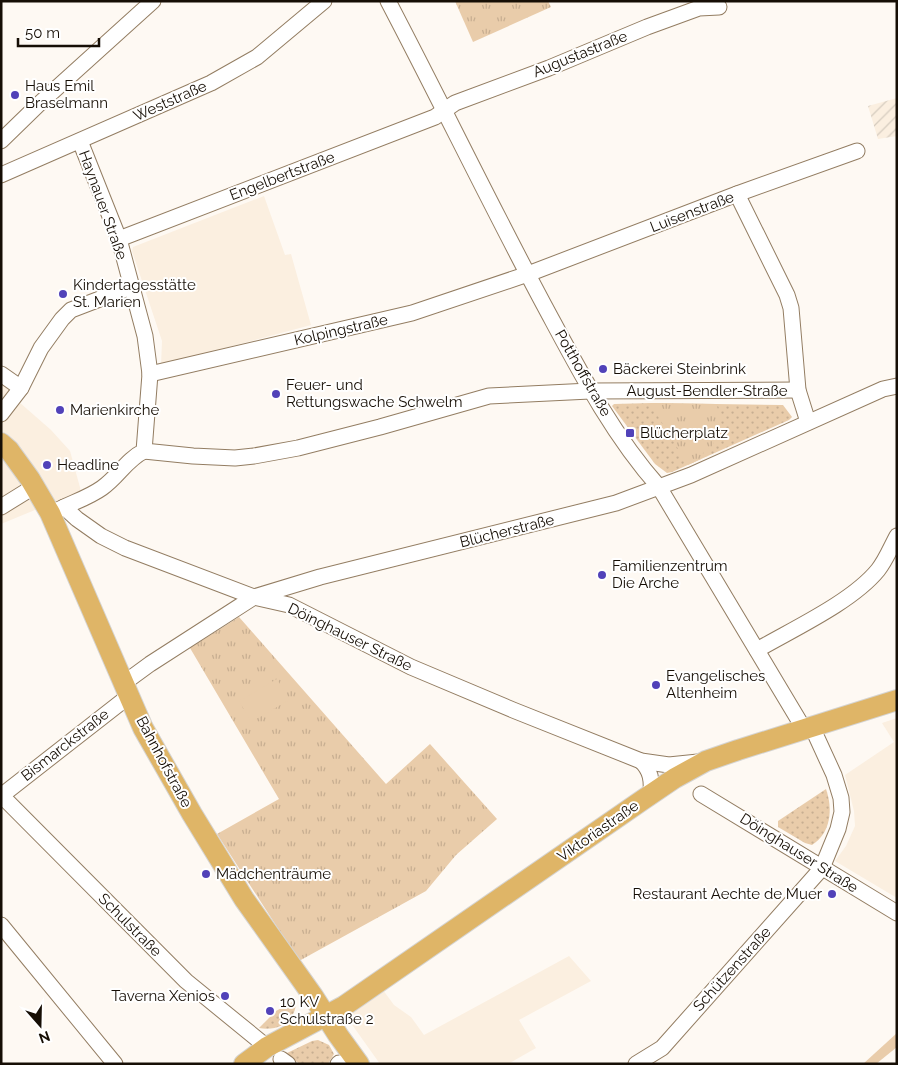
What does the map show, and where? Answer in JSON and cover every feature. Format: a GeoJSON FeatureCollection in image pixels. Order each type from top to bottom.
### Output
{"type":"FeatureCollection","features":[{"type":"Feature","properties":{"kind":"main road","name":"Bahnhofstraße"},"geometry":{"type":"LineString","coordinates":[[1,443],[9,450],[34,486],[57,510],[143,728],[192,814],[244,899],[338,1036],[360,1064]]}},
{"type":"Feature","properties":{"kind":"main road","name":"Viktoriastraße"},"geometry":{"type":"LineString","coordinates":[[244,1064],[279,1056],[326,1016],[344,1006],[675,778],[706,761],[897,700]]}},
{"type":"Feature","properties":{"kind":"street"},"geometry":{"type":"LineString","coordinates":[[1,141],[153,1]]}},
{"type":"Feature","properties":{"kind":"street","name":"Weststraße"},"geometry":{"type":"LineString","coordinates":[[1,175],[211,83],[257,57],[324,1]]}},
{"type":"Feature","properties":{"kind":"street","name":"Potthoffstraße"},"geometry":{"type":"LineString","coordinates":[[388,1],[590,391],[642,468],[659,487],[757,650],[808,728],[834,775],[842,812],[838,829],[822,868]]}},
{"type":"Feature","properties":{"kind":"street","name":"Augustastraße"},"geometry":{"type":"LineString","coordinates":[[445,110],[455,103],[549,68],[646,27],[699,8],[719,7]]}},
{"type":"Feature","properties":{"kind":"street","name":"Engelbertstraße"},"geometry":{"type":"LineString","coordinates":[[119,239],[435,117],[445,110]]}},
{"type":"Feature","properties":{"kind":"street","name":"Haynauer Straße"},"geometry":{"type":"LineString","coordinates":[[80,140],[119,239],[146,336],[150,374],[144,451]]}},
{"type":"Feature","properties":{"kind":"street","name":"Luisenstraße"},"geometry":{"type":"LineString","coordinates":[[528,274],[856,151]]}},
{"type":"Feature","properties":{"kind":"street"},"geometry":{"type":"LineString","coordinates":[[738,194],[787,295],[791,308],[798,390],[808,422]]}},
{"type":"Feature","properties":{"kind":"street","name":"Kolpingstraße"},"geometry":{"type":"LineString","coordinates":[[150,374],[412,313],[528,274]]}},
{"type":"Feature","properties":{"kind":"street"},"geometry":{"type":"LineString","coordinates":[[1,414],[21,388],[41,348],[71,310],[131,287]]}},
{"type":"Feature","properties":{"kind":"street"},"geometry":{"type":"LineString","coordinates":[[1,374],[21,388]]}},
{"type":"Feature","properties":{"kind":"street","name":"Blücherstraße"},"geometry":{"type":"LineString","coordinates":[[127,689],[150,664],[254,597],[323,577],[616,503],[690,475],[883,389],[897,386]]}},
{"type":"Feature","properties":{"kind":"street","name":"August-Bendler-Straße"},"geometry":{"type":"LineString","coordinates":[[144,451],[235,458],[254,456],[298,448],[489,396],[590,391],[798,390]]}},
{"type":"Feature","properties":{"kind":"street"},"geometry":{"type":"LineString","coordinates":[[57,510],[103,488],[134,456],[144,451]]}},
{"type":"Feature","properties":{"kind":"street"},"geometry":{"type":"LineString","coordinates":[[1,507],[34,486]]}},
{"type":"Feature","properties":{"kind":"street","name":"Döinghauser Straße"},"geometry":{"type":"LineString","coordinates":[[57,510],[77,519],[101,536],[125,548],[254,597],[289,605],[411,667],[641,761],[669,765],[706,761]]}},
{"type":"Feature","properties":{"kind":"street"},"geometry":{"type":"LineString","coordinates":[[757,650],[843,600],[864,584],[879,569],[897,536]]}},
{"type":"Feature","properties":{"kind":"street","name":"Bismarckstraße"},"geometry":{"type":"LineString","coordinates":[[1,795],[127,689]]}},
{"type":"Feature","properties":{"kind":"street"},"geometry":{"type":"LineString","coordinates":[[641,761],[651,776],[650,794]]}},
{"type":"Feature","properties":{"kind":"street","name":"Döinghauser Straße"},"geometry":{"type":"LineString","coordinates":[[701,794],[897,913]]}},
{"type":"Feature","properties":{"kind":"street","name":"Schulstraße"},"geometry":{"type":"LineString","coordinates":[[1,795],[186,980],[279,1056]]}},
{"type":"Feature","properties":{"kind":"street","name":"Schützenstraße"},"geometry":{"type":"LineString","coordinates":[[636,1064],[662,1048],[822,868]]}},
{"type":"Feature","properties":{"kind":"street"},"geometry":{"type":"LineString","coordinates":[[1,925],[115,1064]]}},
{"type":"Feature","properties":{"kind":"shaded area"},"geometry":{"type":"Polygon","coordinates":[[[897,98],[897,136],[878,139],[868,106],[897,98]]]}},
{"type":"Feature","properties":{"kind":"shaded area"},"geometry":{"type":"Polygon","coordinates":[[[264,196],[285,255],[291,254],[311,325],[161,365],[162,341],[132,251],[133,247],[264,196]]]}},
{"type":"Feature","properties":{"kind":"shaded area"},"geometry":{"type":"Polygon","coordinates":[[[1,380],[12,388],[19,402],[51,430],[70,451],[81,491],[1,524],[1,380]]]}},
{"type":"Feature","properties":{"kind":"shaded area"},"geometry":{"type":"Polygon","coordinates":[[[897,718],[897,898],[835,861],[846,846],[855,826],[854,811],[845,775],[894,742],[882,723],[897,718]]]}},
{"type":"Feature","properties":{"kind":"shaded area"},"geometry":{"type":"Polygon","coordinates":[[[569,956],[591,981],[519,1020],[536,1048],[508,1064],[380,1064],[348,1019],[356,1009],[383,990],[394,1005],[411,1017],[424,1035],[569,956]]]}},
{"type":"Feature","properties":{"kind":"green space"},"geometry":{"type":"Polygon","coordinates":[[[455,1],[548,1],[551,7],[473,42],[455,1]]]}},
{"type":"Feature","properties":{"kind":"green space"},"geometry":{"type":"Polygon","coordinates":[[[651,403],[716,404],[719,421],[718,431],[712,447],[702,455],[701,459],[688,465],[651,403]]]}},
{"type":"Feature","properties":{"kind":"green space","name":"Blücherplatz"},"geometry":{"type":"Polygon","coordinates":[[[614,404],[783,405],[792,417],[789,420],[667,473],[655,464],[612,406],[614,404]]]}},
{"type":"Feature","properties":{"kind":"green space"},"geometry":{"type":"Polygon","coordinates":[[[239,617],[386,784],[430,744],[497,819],[456,855],[426,891],[299,961],[217,834],[279,799],[190,648],[239,617]]]}},
{"type":"Feature","properties":{"kind":"green space"},"geometry":{"type":"Polygon","coordinates":[[[277,679],[289,700],[251,722],[239,701],[277,679]]]}},
{"type":"Feature","properties":{"kind":"green space"},"geometry":{"type":"Polygon","coordinates":[[[826,789],[830,812],[829,820],[823,834],[812,845],[805,843],[778,827],[778,821],[826,789]]]}},
{"type":"Feature","properties":{"kind":"green space"},"geometry":{"type":"Polygon","coordinates":[[[296,1000],[293,1014],[285,1023],[273,1028],[259,1028],[276,1011],[296,1000]]]}},
{"type":"Feature","properties":{"kind":"green space"},"geometry":{"type":"Polygon","coordinates":[[[897,1033],[897,1047],[876,1064],[863,1064],[897,1033]]]}},
{"type":"Feature","properties":{"kind":"green space"},"geometry":{"type":"Polygon","coordinates":[[[318,1040],[329,1045],[334,1054],[328,1064],[300,1064],[285,1054],[312,1041],[318,1040]]]}},
{"type":"Feature","properties":{"kind":"place","name":"Haus Emil Braselmann"},"geometry":{"type":"Point","coordinates":[15,95]}},
{"type":"Feature","properties":{"kind":"place","name":"Kindertagesstätte St. Marien"},"geometry":{"type":"Point","coordinates":[63,294]}},
{"type":"Feature","properties":{"kind":"place","name":"Bäckerei Steinbrink"},"geometry":{"type":"Point","coordinates":[603,369]}},
{"type":"Feature","properties":{"kind":"place","name":"Feuer- und Rettungswache Schwelm"},"geometry":{"type":"Point","coordinates":[276,394]}},
{"type":"Feature","properties":{"kind":"place","name":"Marienkirche"},"geometry":{"type":"Point","coordinates":[60,410]}},
{"type":"Feature","properties":{"kind":"place","name":"Blücherplatz"},"geometry":{"type":"Point","coordinates":[630,433]}},
{"type":"Feature","properties":{"kind":"place","name":"Headline"},"geometry":{"type":"Point","coordinates":[47,465]}},
{"type":"Feature","properties":{"kind":"place","name":"Familienzentrum Die Arche"},"geometry":{"type":"Point","coordinates":[602,575]}},
{"type":"Feature","properties":{"kind":"place","name":"Evangelisches Altenheim"},"geometry":{"type":"Point","coordinates":[656,685]}},
{"type":"Feature","properties":{"kind":"place","name":"Mädchenträume"},"geometry":{"type":"Point","coordinates":[206,874]}},
{"type":"Feature","properties":{"kind":"place","name":"Restaurant Aechte de Muer"},"geometry":{"type":"Point","coordinates":[832,894]}},
{"type":"Feature","properties":{"kind":"place","name":"Taverna Xenios"},"geometry":{"type":"Point","coordinates":[225,996]}},
{"type":"Feature","properties":{"kind":"place","name":"10 KV Schulstraße 2"},"geometry":{"type":"Point","coordinates":[270,1011]}}]}
